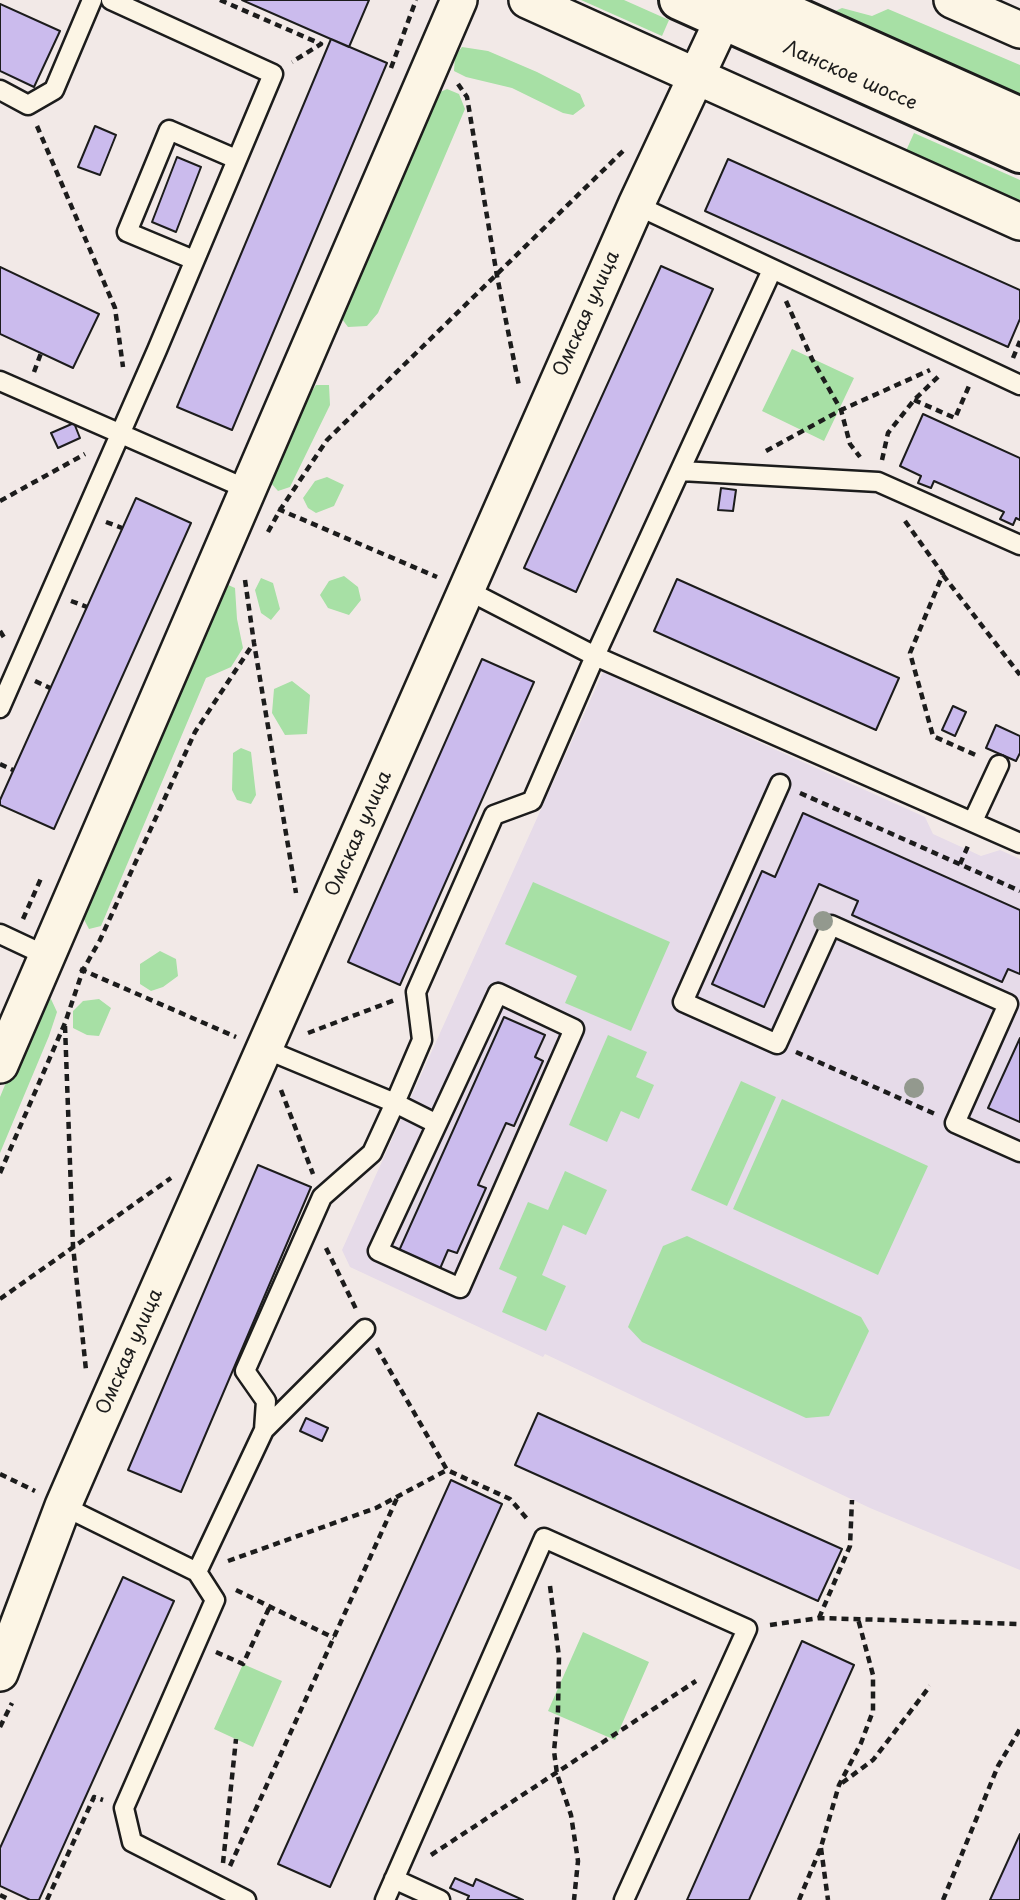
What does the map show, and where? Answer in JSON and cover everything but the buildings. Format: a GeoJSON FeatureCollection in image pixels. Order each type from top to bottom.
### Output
{"type":"FeatureCollection","features":[{"type":"Feature","properties":{"kind":"main road","name":"Ланское шоссе"},"geometry":{"type":"LineString","coordinates":[[679,0],[728,10],[1020,153]]}},
{"type":"Feature","properties":{"kind":"main road","name":"Ланское шоссе"},"geometry":{"type":"LineString","coordinates":[[758,0],[1020,117]]}},
{"type":"Feature","properties":{"kind":"street"},"geometry":{"type":"LineString","coordinates":[[0,1065],[459,0]]}},
{"type":"Feature","properties":{"kind":"street"},"geometry":{"type":"LineString","coordinates":[[527,0],[1020,222]]}},
{"type":"Feature","properties":{"kind":"street"},"geometry":{"type":"LineString","coordinates":[[952,0],[1020,30]]}},
{"type":"Feature","properties":{"kind":"street","name":"Омская улица"},"geometry":{"type":"LineString","coordinates":[[0,1673],[64,1506],[636,205],[728,10]]}},
{"type":"Feature","properties":{"kind":"lane"},"geometry":{"type":"LineString","coordinates":[[0,90],[28,105],[54,90],[92,0]]}},
{"type":"Feature","properties":{"kind":"lane"},"geometry":{"type":"LineString","coordinates":[[0,708],[130,412],[273,74],[111,0]]}},
{"type":"Feature","properties":{"kind":"lane"},"geometry":{"type":"LineString","coordinates":[[194,260],[127,232],[169,130],[236,159]]}},
{"type":"Feature","properties":{"kind":"lane"},"geometry":{"type":"LineString","coordinates":[[636,205],[1020,385]]}},
{"type":"Feature","properties":{"kind":"lane"},"geometry":{"type":"LineString","coordinates":[[264,1430],[266,1401],[245,1371],[322,1197],[372,1153],[422,1041],[416,992],[494,815],[532,802],[772,270]]}},
{"type":"Feature","properties":{"kind":"lane"},"geometry":{"type":"LineString","coordinates":[[0,381],[249,490]]}},
{"type":"Feature","properties":{"kind":"lane"},"geometry":{"type":"LineString","coordinates":[[681,471],[878,482],[1020,545]]}},
{"type":"Feature","properties":{"kind":"lane"},"geometry":{"type":"LineString","coordinates":[[467,590],[596,656],[1020,843]]}},
{"type":"Feature","properties":{"kind":"lane"},"geometry":{"type":"LineString","coordinates":[[973,821],[999,765]]}},
{"type":"Feature","properties":{"kind":"lane"},"geometry":{"type":"LineString","coordinates":[[780,784],[683,1002],[777,1044],[831,925],[1009,1004],[955,1123],[1020,1153]]}},
{"type":"Feature","properties":{"kind":"lane"},"geometry":{"type":"LineString","coordinates":[[0,934],[47,956]]}},
{"type":"Feature","properties":{"kind":"lane"},"geometry":{"type":"LineString","coordinates":[[498,993],[574,1029],[460,1288],[379,1251],[437,1124],[498,993]]}},
{"type":"Feature","properties":{"kind":"lane"},"geometry":{"type":"LineString","coordinates":[[265,1049],[395,1103],[437,1124]]}},
{"type":"Feature","properties":{"kind":"lane"},"geometry":{"type":"LineString","coordinates":[[197,1572],[264,1430],[365,1329]]}},
{"type":"Feature","properties":{"kind":"lane"},"geometry":{"type":"LineString","coordinates":[[64,1506],[197,1572],[215,1600],[124,1808],[132,1842],[246,1900]]}},
{"type":"Feature","properties":{"kind":"lane"},"geometry":{"type":"LineString","coordinates":[[385,1900],[544,1538],[747,1629],[624,1900]]}},
{"type":"Feature","properties":{"kind":"lane"},"geometry":{"type":"LineString","coordinates":[[394,1878],[440,1900]]}},
{"type":"Feature","properties":{"kind":"path"},"geometry":{"type":"LineString","coordinates":[[220,0],[321,44],[273,74]]}},
{"type":"Feature","properties":{"kind":"path"},"geometry":{"type":"LineString","coordinates":[[436,57],[467,97],[496,276],[531,442]]}},
{"type":"Feature","properties":{"kind":"path"},"geometry":{"type":"LineString","coordinates":[[28,105],[115,308],[130,412]]}},
{"type":"Feature","properties":{"kind":"path"},"geometry":{"type":"LineString","coordinates":[[262,544],[280,510],[327,440],[628,146]]}},
{"type":"Feature","properties":{"kind":"path"},"geometry":{"type":"LineString","coordinates":[[772,270],[812,359],[841,410],[850,444],[943,574],[1020,675]]}},
{"type":"Feature","properties":{"kind":"path"},"geometry":{"type":"LineString","coordinates":[[878,482],[888,433],[914,400],[958,357]]}},
{"type":"Feature","properties":{"kind":"path"},"geometry":{"type":"LineString","coordinates":[[725,473],[841,410],[958,357]]}},
{"type":"Feature","properties":{"kind":"path"},"geometry":{"type":"LineString","coordinates":[[914,400],[955,418],[978,366]]}},
{"type":"Feature","properties":{"kind":"path"},"geometry":{"type":"LineString","coordinates":[[0,501],[120,435]]}},
{"type":"Feature","properties":{"kind":"path"},"geometry":{"type":"LineString","coordinates":[[249,490],[280,510],[467,590]]}},
{"type":"Feature","properties":{"kind":"path"},"geometry":{"type":"LineString","coordinates":[[943,574],[911,653],[933,736],[999,765]]}},
{"type":"Feature","properties":{"kind":"path"},"geometry":{"type":"LineString","coordinates":[[245,578],[289,861],[309,948]]}},
{"type":"Feature","properties":{"kind":"path"},"geometry":{"type":"LineString","coordinates":[[0,1173],[65,1023],[83,970],[100,940],[195,732],[254,643]]}},
{"type":"Feature","properties":{"kind":"path"},"geometry":{"type":"LineString","coordinates":[[0,764],[13,771]]}},
{"type":"Feature","properties":{"kind":"path"},"geometry":{"type":"LineString","coordinates":[[780,784],[1020,891]]}},
{"type":"Feature","properties":{"kind":"path"},"geometry":{"type":"LineString","coordinates":[[47,956],[265,1049],[416,992]]}},
{"type":"Feature","properties":{"kind":"path"},"geometry":{"type":"LineString","coordinates":[[65,1023],[73,1245],[86,1376]]}},
{"type":"Feature","properties":{"kind":"path"},"geometry":{"type":"LineString","coordinates":[[777,1044],[955,1123]]}},
{"type":"Feature","properties":{"kind":"path"},"geometry":{"type":"LineString","coordinates":[[265,1049],[322,1197]]}},
{"type":"Feature","properties":{"kind":"path"},"geometry":{"type":"LineString","coordinates":[[0,1299],[179,1172]]}},
{"type":"Feature","properties":{"kind":"path"},"geometry":{"type":"LineString","coordinates":[[197,1572],[376,1508],[447,1470],[510,1499],[544,1538],[559,1657],[554,1751],[557,1774],[571,1815],[578,1861],[574,1900]]}},
{"type":"Feature","properties":{"kind":"path"},"geometry":{"type":"LineString","coordinates":[[220,1886],[398,1496]]}},
{"type":"Feature","properties":{"kind":"path"},"geometry":{"type":"LineString","coordinates":[[819,1618],[850,1546],[852,1500]]}},
{"type":"Feature","properties":{"kind":"path"},"geometry":{"type":"LineString","coordinates":[[197,1572],[334,1638]]}},
{"type":"Feature","properties":{"kind":"path"},"geometry":{"type":"LineString","coordinates":[[196,1644],[243,1664],[270,1606]]}},
{"type":"Feature","properties":{"kind":"path"},"geometry":{"type":"LineString","coordinates":[[747,1629],[819,1618],[1020,1624]]}},
{"type":"Feature","properties":{"kind":"path"},"geometry":{"type":"LineString","coordinates":[[799,1900],[821,1847],[839,1785],[861,1743],[873,1711],[873,1675],[858,1619]]}},
{"type":"Feature","properties":{"kind":"path"},"geometry":{"type":"LineString","coordinates":[[394,1878],[735,1656]]}},
{"type":"Feature","properties":{"kind":"path"},"geometry":{"type":"LineString","coordinates":[[839,1785],[873,1760],[930,1686]]}},
{"type":"Feature","properties":{"kind":"path"},"geometry":{"type":"LineString","coordinates":[[943,1900],[998,1766],[1020,1729]]}},
{"type":"Feature","properties":{"kind":"path"},"geometry":{"type":"LineString","coordinates":[[220,1886],[236,1739]]}},
{"type":"Feature","properties":{"kind":"path"},"geometry":{"type":"LineString","coordinates":[[47,1900],[94,1797],[124,1808]]}},
{"type":"Feature","properties":{"kind":"path"},"geometry":{"type":"LineString","coordinates":[[821,1847],[828,1900]]}},
{"type":"Feature","properties":{"kind":"path"},"geometry":{"type":"LineString","coordinates":[[0,1895],[9,1900]]}},
{"type":"Feature","properties":{"kind":"shaded area"},"geometry":{"type":"Polygon","coordinates":[[[603,672],[925,817],[933,834],[981,856],[1000,850],[1020,859],[1020,1570],[870,1508],[545,1354],[543,1357],[350,1267],[342,1250],[603,672]]]}},
{"type":"Feature","properties":{"kind":"green space"},"geometry":{"type":"Polygon","coordinates":[[[581,0],[624,0],[669,20],[662,36],[581,0]]]}},
{"type":"Feature","properties":{"kind":"green space"},"geometry":{"type":"Polygon","coordinates":[[[842,8],[872,16],[888,9],[1020,65],[1020,102],[824,16],[842,8]]]}},
{"type":"Feature","properties":{"kind":"green space"},"geometry":{"type":"Polygon","coordinates":[[[462,47],[488,51],[537,72],[580,94],[585,106],[573,115],[563,113],[512,88],[466,77],[454,71],[455,56],[462,47]]]}},
{"type":"Feature","properties":{"kind":"green space"},"geometry":{"type":"Polygon","coordinates":[[[447,89],[459,94],[465,109],[378,313],[367,326],[348,327],[339,315],[436,94],[447,89]]]}},
{"type":"Feature","properties":{"kind":"green space"},"geometry":{"type":"Polygon","coordinates":[[[914,133],[1020,180],[1020,205],[905,153],[914,133]]]}},
{"type":"Feature","properties":{"kind":"green space"},"geometry":{"type":"Polygon","coordinates":[[[792,349],[854,378],[824,441],[762,411],[792,349]]]}},
{"type":"Feature","properties":{"kind":"green space"},"geometry":{"type":"Polygon","coordinates":[[[316,385],[329,385],[330,405],[290,487],[278,491],[270,482],[301,408],[316,385]]]}},
{"type":"Feature","properties":{"kind":"green space"},"geometry":{"type":"Polygon","coordinates":[[[327,477],[344,485],[334,506],[316,513],[308,508],[303,498],[315,481],[327,477]]]}},
{"type":"Feature","properties":{"kind":"green space"},"geometry":{"type":"Polygon","coordinates":[[[344,576],[358,587],[361,600],[349,615],[328,608],[320,595],[329,581],[344,576]]]}},
{"type":"Feature","properties":{"kind":"green space"},"geometry":{"type":"Polygon","coordinates":[[[261,578],[273,583],[280,609],[271,620],[261,613],[255,590],[261,578]]]}},
{"type":"Feature","properties":{"kind":"green space"},"geometry":{"type":"Polygon","coordinates":[[[226,584],[235,588],[237,619],[243,648],[231,667],[206,678],[101,926],[89,929],[80,912],[226,584]]]}},
{"type":"Feature","properties":{"kind":"green space"},"geometry":{"type":"Polygon","coordinates":[[[292,681],[310,695],[307,734],[285,735],[272,713],[274,689],[292,681]]]}},
{"type":"Feature","properties":{"kind":"green space"},"geometry":{"type":"Polygon","coordinates":[[[241,748],[251,752],[256,795],[251,804],[237,800],[232,790],[233,753],[241,748]]]}},
{"type":"Feature","properties":{"kind":"green space"},"geometry":{"type":"Polygon","coordinates":[[[533,882],[670,942],[631,1031],[565,1003],[577,976],[505,944],[533,882]]]}},
{"type":"Feature","properties":{"kind":"green space"},"geometry":{"type":"Polygon","coordinates":[[[160,951],[176,959],[178,976],[163,987],[151,991],[140,984],[140,964],[160,951]]]}},
{"type":"Feature","properties":{"kind":"green space"},"geometry":{"type":"Polygon","coordinates":[[[51,999],[57,1012],[0,1153],[0,1097],[40,1000],[51,999]]]}},
{"type":"Feature","properties":{"kind":"green space"},"geometry":{"type":"Polygon","coordinates":[[[99,999],[111,1008],[99,1036],[87,1035],[73,1028],[73,1011],[83,1001],[99,999]]]}},
{"type":"Feature","properties":{"kind":"green space"},"geometry":{"type":"Polygon","coordinates":[[[608,1035],[647,1052],[636,1077],[654,1085],[639,1119],[621,1111],[607,1142],[569,1125],[608,1035]]]}},
{"type":"Feature","properties":{"kind":"green space"},"geometry":{"type":"Polygon","coordinates":[[[741,1081],[776,1097],[727,1206],[691,1190],[741,1081]]]}},
{"type":"Feature","properties":{"kind":"green space"},"geometry":{"type":"Polygon","coordinates":[[[782,1099],[928,1166],[878,1275],[733,1209],[782,1099]]]}},
{"type":"Feature","properties":{"kind":"green space"},"geometry":{"type":"Polygon","coordinates":[[[565,1171],[607,1190],[586,1235],[563,1225],[542,1275],[566,1286],[546,1331],[502,1312],[517,1277],[499,1269],[528,1202],[548,1210],[565,1171]]]}},
{"type":"Feature","properties":{"kind":"green space"},"geometry":{"type":"Polygon","coordinates":[[[687,1236],[861,1317],[869,1331],[829,1416],[806,1418],[642,1342],[628,1327],[663,1246],[687,1236]]]}},
{"type":"Feature","properties":{"kind":"green space"},"geometry":{"type":"Polygon","coordinates":[[[583,1632],[649,1662],[615,1740],[548,1711],[583,1632]]]}},
{"type":"Feature","properties":{"kind":"green space"},"geometry":{"type":"Polygon","coordinates":[[[243,1664],[282,1681],[253,1747],[214,1729],[243,1664]]]}}]}
